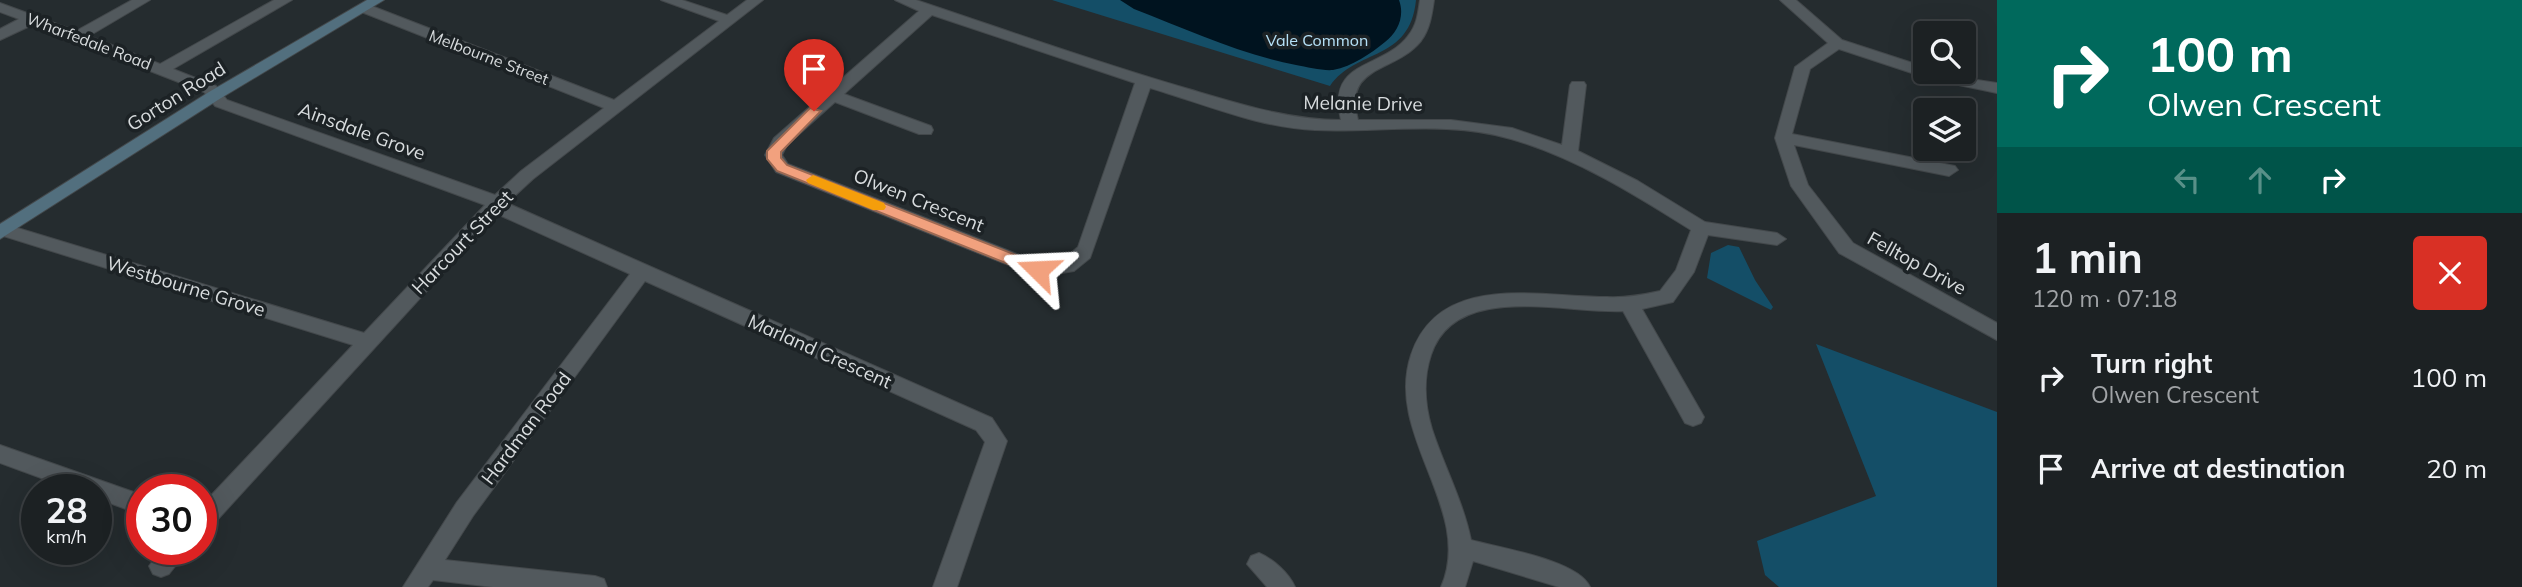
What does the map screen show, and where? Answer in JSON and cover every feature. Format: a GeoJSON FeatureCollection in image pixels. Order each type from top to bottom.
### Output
{"type":"FeatureCollection","features":[{"type":"Feature","properties":{"kind":"main road","name":"Gorton Road"},"geometry":{"type":"LineString","coordinates":[[2,231],[215,95],[370,4]]}},
{"type":"Feature","properties":{"kind":"street"},"geometry":{"type":"LineString","coordinates":[[78,36],[143,0]]}},
{"type":"Feature","properties":{"kind":"street"},"geometry":{"type":"LineString","coordinates":[[162,69],[285,0]]}},
{"type":"Feature","properties":{"kind":"street"},"geometry":{"type":"LineString","coordinates":[[668,0],[729,20]]}},
{"type":"Feature","properties":{"kind":"street","name":"Harcourt Street"},"geometry":{"type":"LineString","coordinates":[[217,505],[496,204],[558,148],[756,0]]}},
{"type":"Feature","properties":{"kind":"street","name":"Melanie Drive"},"geometry":{"type":"LineString","coordinates":[[901,0],[1144,81],[1274,119],[1312,125],[1451,125],[1512,133],[1569,154],[1632,185],[1701,228],[1777,239]]}},
{"type":"Feature","properties":{"kind":"street"},"geometry":{"type":"LineString","coordinates":[[1351,125],[1346,106],[1351,81],[1395,56],[1413,40],[1425,22],[1427,0]]}},
{"type":"Feature","properties":{"kind":"street"},"geometry":{"type":"LineString","coordinates":[[1787,0],[1837,43],[1936,76],[1997,88]]}},
{"type":"Feature","properties":{"kind":"street","name":"Melbourne Street"},"geometry":{"type":"LineString","coordinates":[[370,4],[614,106]]}},
{"type":"Feature","properties":{"kind":"street","name":"Wharfedale Road"},"geometry":{"type":"LineString","coordinates":[[0,8],[162,69],[210,89],[215,95]]}},
{"type":"Feature","properties":{"kind":"street","name":"Olwen Crescent"},"geometry":{"type":"LineString","coordinates":[[930,9],[780,142],[773,155],[782,168],[969,244],[1047,271],[1065,267],[1084,254],[1144,81]]}},
{"type":"Feature","properties":{"kind":"street"},"geometry":{"type":"LineString","coordinates":[[0,35],[31,19]]}},
{"type":"Feature","properties":{"kind":"street"},"geometry":{"type":"LineString","coordinates":[[1837,43],[1802,67],[1783,138],[1949,170]]}},
{"type":"Feature","properties":{"kind":"street"},"geometry":{"type":"LineString","coordinates":[[1569,154],[1578,85]]}},
{"type":"Feature","properties":{"kind":"street","name":"Ainsdale Grove"},"geometry":{"type":"LineString","coordinates":[[215,95],[221,103],[488,198],[496,204]]}},
{"type":"Feature","properties":{"kind":"street"},"geometry":{"type":"LineString","coordinates":[[832,95],[925,130]]}},
{"type":"Feature","properties":{"kind":"street","name":"Felltop Drive"},"geometry":{"type":"LineString","coordinates":[[1783,138],[1800,186],[1846,248],[1997,332]]}},
{"type":"Feature","properties":{"kind":"street","name":"Marland Crescent"},"geometry":{"type":"LineString","coordinates":[[496,204],[984,424],[996,442],[945,587]]}},
{"type":"Feature","properties":{"kind":"street"},"geometry":{"type":"LineString","coordinates":[[1453,587],[1457,582],[1463,548],[1417,410],[1419,357],[1427,333],[1441,320],[1471,304],[1502,300],[1629,304],[1666,297],[1685,272],[1701,228]]}},
{"type":"Feature","properties":{"kind":"street","name":"Westbourne Grove"},"geometry":{"type":"LineString","coordinates":[[2,231],[367,342]]}},
{"type":"Feature","properties":{"kind":"street","name":"Hardman Road"},"geometry":{"type":"LineString","coordinates":[[420,578],[465,509],[642,271]]}},
{"type":"Feature","properties":{"kind":"street"},"geometry":{"type":"LineString","coordinates":[[1629,304],[1693,417]]}},
{"type":"Feature","properties":{"kind":"street"},"geometry":{"type":"LineString","coordinates":[[0,454],[126,499]]}},
{"type":"Feature","properties":{"kind":"street"},"geometry":{"type":"LineString","coordinates":[[1463,548],[1563,576],[1578,587]]}},
{"type":"Feature","properties":{"kind":"street"},"geometry":{"type":"LineString","coordinates":[[1259,564],[1283,587]]}},
{"type":"Feature","properties":{"kind":"street"},"geometry":{"type":"LineString","coordinates":[[420,578],[595,587]]}},
{"type":"Feature","properties":{"kind":"green space","name":"Vale Common"},"geometry":{"type":"Polygon","coordinates":[[[1052,0],[1416,0],[1412,20],[1404,34],[1393,44],[1341,74],[1330,86],[1052,0]]]}},
{"type":"Feature","properties":{"kind":"green space"},"geometry":{"type":"Polygon","coordinates":[[[1728,245],[1739,247],[1755,280],[1773,307],[1771,310],[1707,278],[1711,253],[1728,245]]]}},
{"type":"Feature","properties":{"kind":"green space"},"geometry":{"type":"Polygon","coordinates":[[[1816,344],[1997,412],[1997,587],[1779,587],[1765,575],[1757,541],[1876,496],[1816,344]]]}},
{"type":"Feature","properties":{"kind":"shaded area","name":"Vale Common"},"geometry":{"type":"Polygon","coordinates":[[[1120,0],[1399,0],[1401,18],[1394,33],[1367,55],[1354,63],[1329,70],[1275,60],[1234,48],[1134,9],[1120,0]]]}},
{"type":"Feature","properties":{"kind":"slow traffic"},"geometry":{"type":"LineString","coordinates":[[813,180],[878,207]]}},
{"type":"Feature","properties":{"kind":"route"},"geometry":{"type":"LineString","coordinates":[[814,111],[780,142],[774,151],[774,159],[782,168],[1038,270]]}}]}
